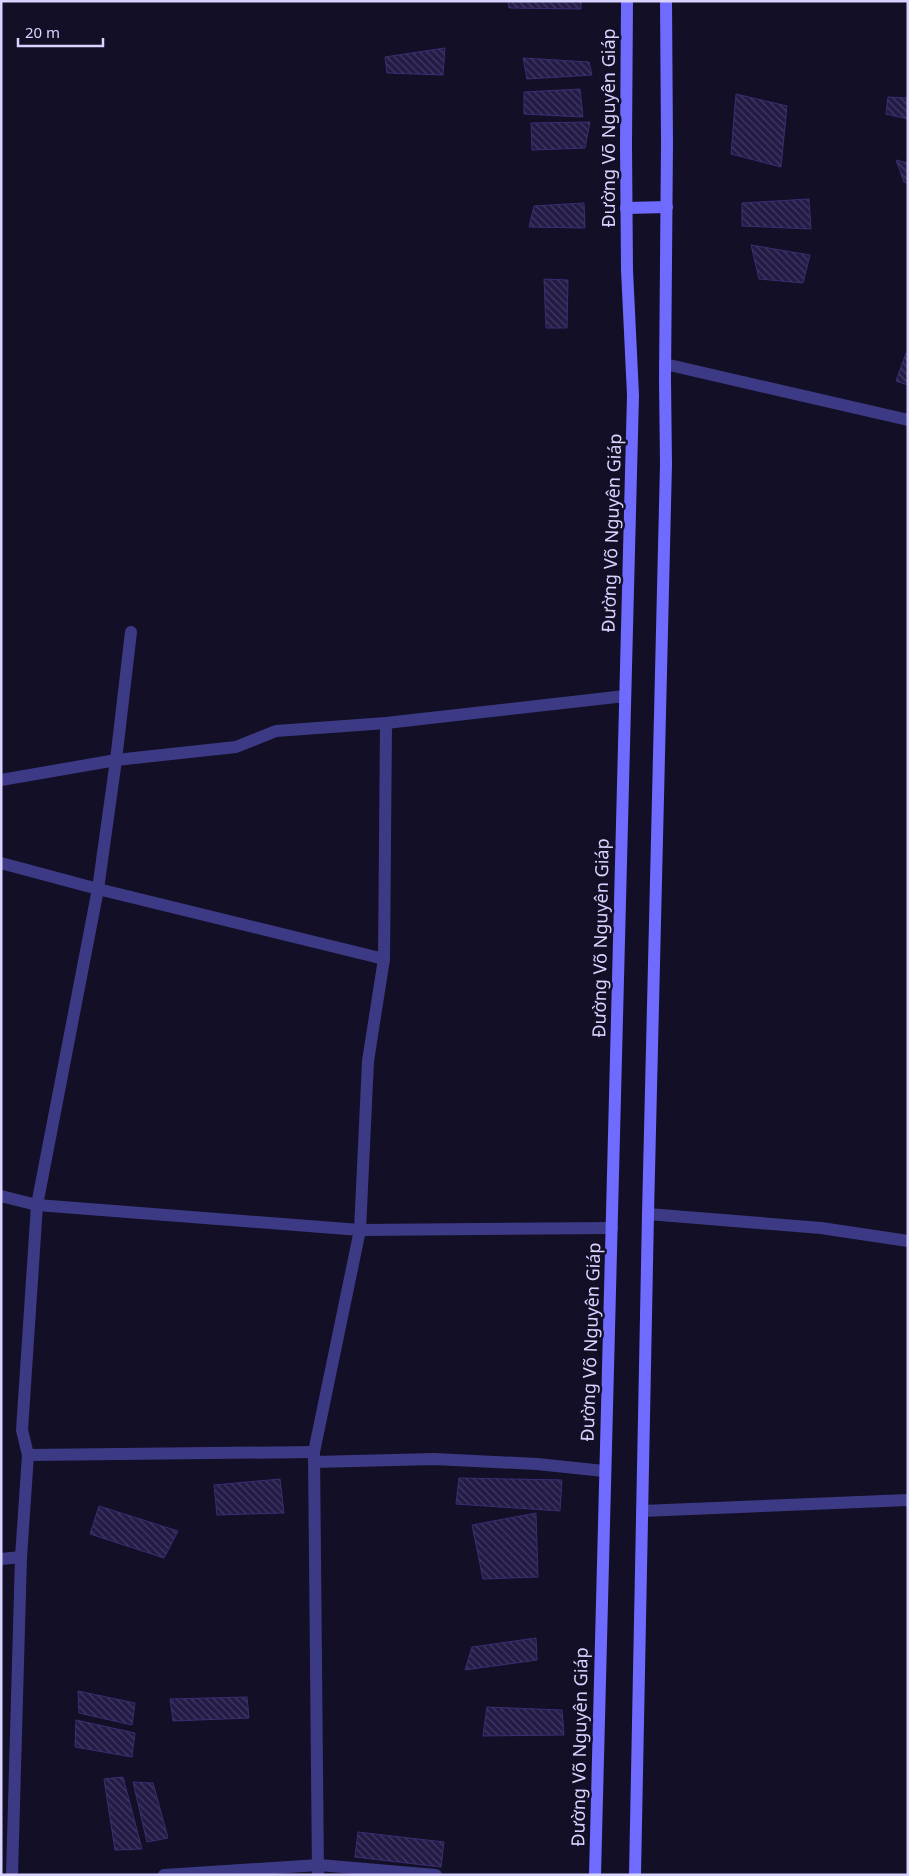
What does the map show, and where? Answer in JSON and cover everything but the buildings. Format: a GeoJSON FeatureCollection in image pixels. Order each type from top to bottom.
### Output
{"type":"FeatureCollection","features":[{"type":"Feature","properties":{"kind":"main road","name":"Đường Võ Nguyên Giáp"},"geometry":{"type":"LineString","coordinates":[[595,1875],[633,395],[626,208],[628,1]]}},
{"type":"Feature","properties":{"kind":"main road"},"geometry":{"type":"LineString","coordinates":[[635,1875],[648,1214],[666,474],[666,1]]}},
{"type":"Feature","properties":{"kind":"main road"},"geometry":{"type":"LineString","coordinates":[[626,208],[667,207]]}},
{"type":"Feature","properties":{"kind":"street"},"geometry":{"type":"LineString","coordinates":[[665,364],[908,420]]}},
{"type":"Feature","properties":{"kind":"street"},"geometry":{"type":"LineString","coordinates":[[12,1875],[21,1557],[28,1455],[22,1430],[37,1206],[98,890],[131,632]]}},
{"type":"Feature","properties":{"kind":"street"},"geometry":{"type":"LineString","coordinates":[[1,780],[116,760],[236,748],[276,731],[386,723],[625,696]]}},
{"type":"Feature","properties":{"kind":"street"},"geometry":{"type":"LineString","coordinates":[[319,1870],[314,1457],[360,1230],[368,1061],[384,959],[386,723]]}},
{"type":"Feature","properties":{"kind":"street"},"geometry":{"type":"LineString","coordinates":[[1,862],[98,890],[384,959]]}},
{"type":"Feature","properties":{"kind":"street"},"geometry":{"type":"LineString","coordinates":[[1,1196],[37,1206],[360,1230],[612,1228]]}},
{"type":"Feature","properties":{"kind":"street"},"geometry":{"type":"LineString","coordinates":[[648,1214],[821,1228],[908,1241]]}},
{"type":"Feature","properties":{"kind":"street"},"geometry":{"type":"LineString","coordinates":[[28,1455],[434,1459],[537,1464],[604,1471]]}},
{"type":"Feature","properties":{"kind":"street"},"geometry":{"type":"LineString","coordinates":[[642,1511],[908,1500]]}},
{"type":"Feature","properties":{"kind":"street"},"geometry":{"type":"LineString","coordinates":[[1,1558],[21,1557]]}},
{"type":"Feature","properties":{"kind":"street"},"geometry":{"type":"LineString","coordinates":[[164,1875],[319,1870],[436,1875]]}}]}
